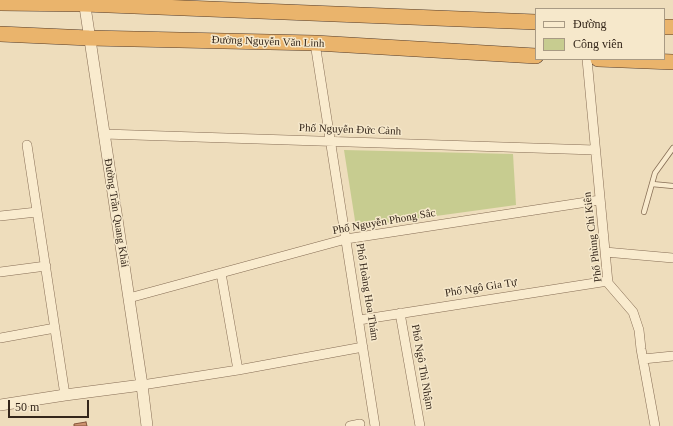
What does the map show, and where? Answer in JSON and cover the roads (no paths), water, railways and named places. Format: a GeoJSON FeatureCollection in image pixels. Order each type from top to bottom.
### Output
{"type":"FeatureCollection","features":[{"type":"Feature","properties":{"kind":"highway"},"geometry":{"type":"LineString","coordinates":[[0,3],[140,3],[535,22]]}},
{"type":"Feature","properties":{"kind":"highway","name":"Đường Nguyễn Văn Linh"},"geometry":{"type":"LineString","coordinates":[[0,34],[90,38],[315,43],[535,56]]}},
{"type":"Feature","properties":{"kind":"highway"},"geometry":{"type":"LineString","coordinates":[[623,60],[673,62]]}},
{"type":"Feature","properties":{"kind":"street","name":"Đường Trần Quang Khải"},"geometry":{"type":"LineString","coordinates":[[84,2],[147,426]]}},
{"type":"Feature","properties":{"kind":"street","name":"Phố Hoàng Hoa Thám"},"geometry":{"type":"LineString","coordinates":[[315,43],[375,426]]}},
{"type":"Feature","properties":{"kind":"street","name":"Phố Phùng Chí Kiên"},"geometry":{"type":"LineString","coordinates":[[587,60],[608,283],[633,312],[639,330],[655,426]]}},
{"type":"Feature","properties":{"kind":"street","name":"Phố Nguyễn Đức Cảnh"},"geometry":{"type":"LineString","coordinates":[[104,134],[595,150]]}},
{"type":"Feature","properties":{"kind":"street"},"geometry":{"type":"LineString","coordinates":[[27,145],[66,395]]}},
{"type":"Feature","properties":{"kind":"street","name":"Phố Nguyễn Phong Sắc"},"geometry":{"type":"LineString","coordinates":[[129,298],[346,239],[600,200]]}},
{"type":"Feature","properties":{"kind":"street"},"geometry":{"type":"LineString","coordinates":[[0,216],[37,212]]}},
{"type":"Feature","properties":{"kind":"street"},"geometry":{"type":"LineString","coordinates":[[605,252],[673,258]]}},
{"type":"Feature","properties":{"kind":"street"},"geometry":{"type":"LineString","coordinates":[[0,272],[46,266]]}},
{"type":"Feature","properties":{"kind":"street"},"geometry":{"type":"LineString","coordinates":[[221,273],[238,370]]}},
{"type":"Feature","properties":{"kind":"street","name":"Phố Ngô Gia Tự"},"geometry":{"type":"LineString","coordinates":[[359,320],[608,281]]}},
{"type":"Feature","properties":{"kind":"street","name":"Phố Ngô Thì Nhậm"},"geometry":{"type":"LineString","coordinates":[[400,313],[420,426]]}},
{"type":"Feature","properties":{"kind":"street"},"geometry":{"type":"LineString","coordinates":[[0,338],[55,328]]}},
{"type":"Feature","properties":{"kind":"street"},"geometry":{"type":"LineString","coordinates":[[0,405],[238,370],[363,347]]}},
{"type":"Feature","properties":{"kind":"street"},"geometry":{"type":"LineString","coordinates":[[643,359],[673,356]]}},
{"type":"Feature","properties":{"kind":"street"},"geometry":{"type":"LineString","coordinates":[[350,426],[360,424]]}},
{"type":"Feature","properties":{"kind":"lane"},"geometry":{"type":"LineString","coordinates":[[644,212],[655,172],[673,148]]}},
{"type":"Feature","properties":{"kind":"lane"},"geometry":{"type":"LineString","coordinates":[[652,184],[673,186]]}}]}
